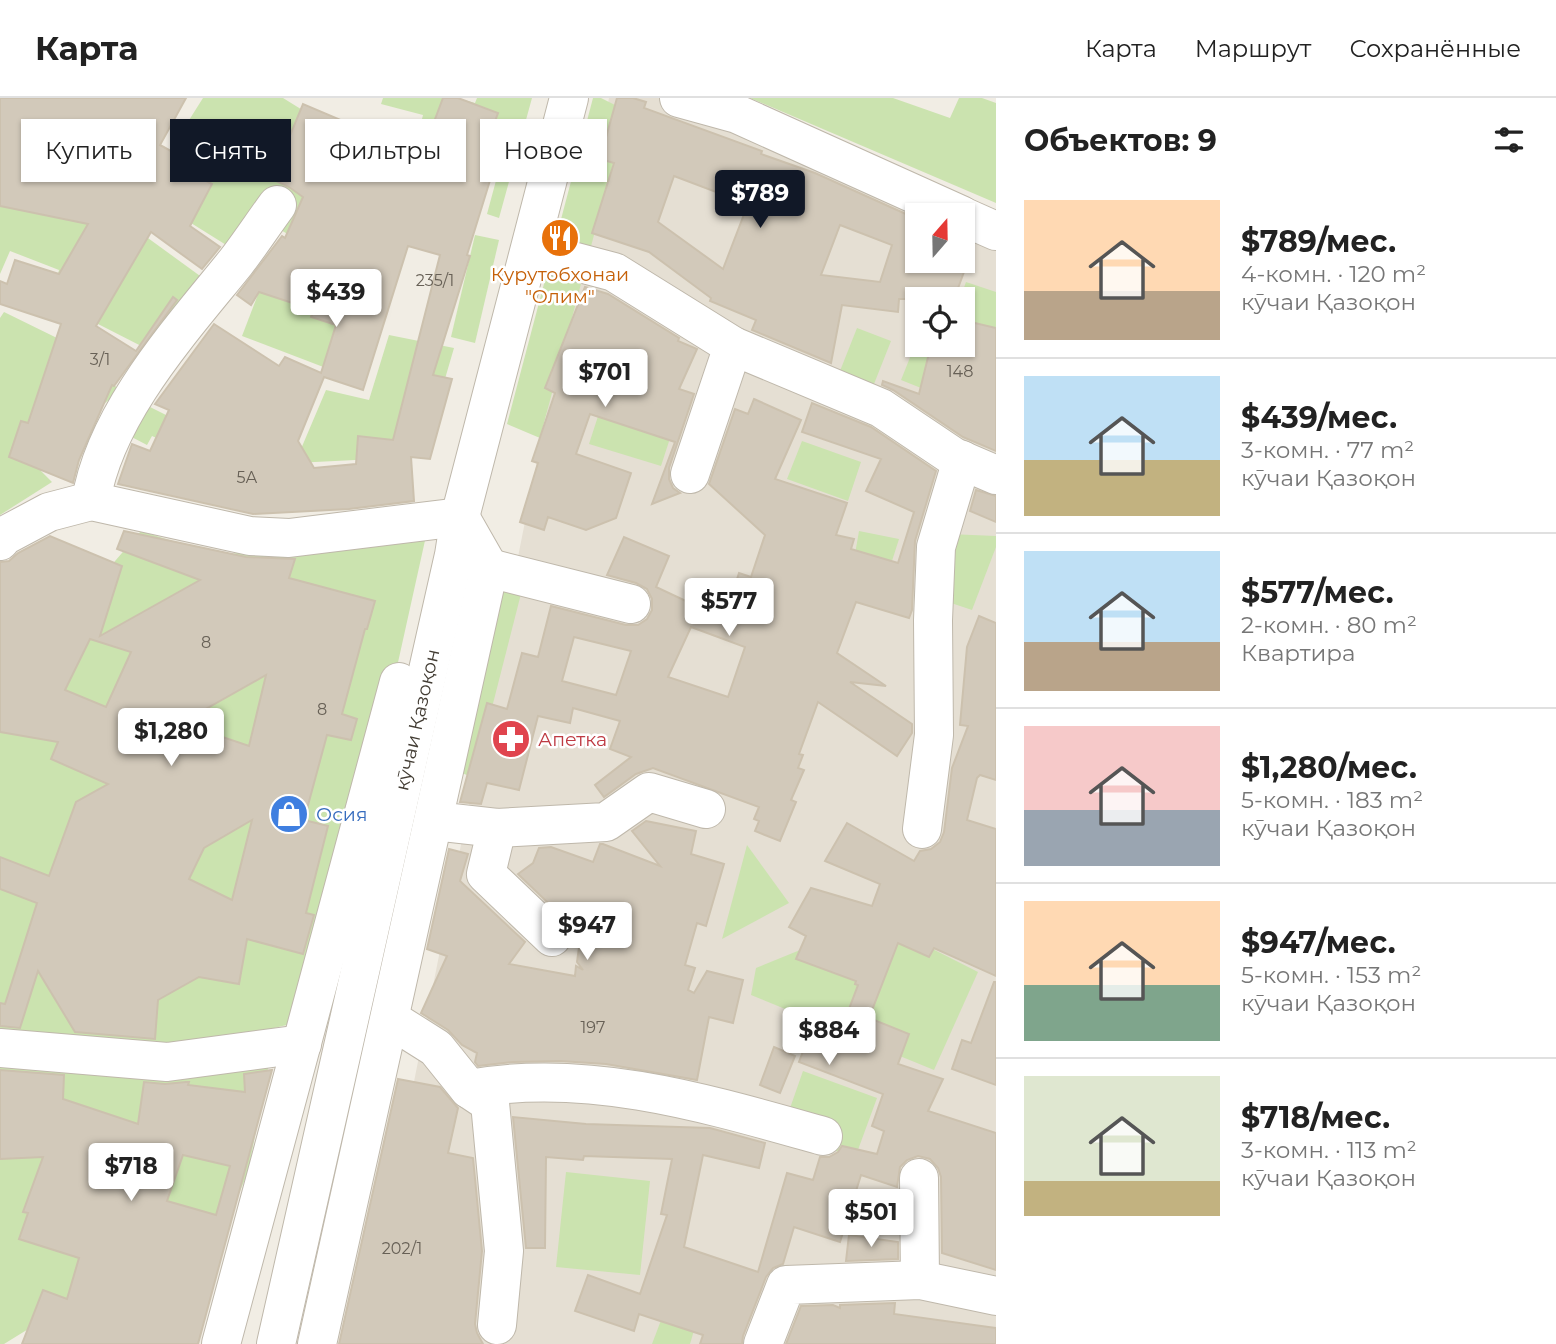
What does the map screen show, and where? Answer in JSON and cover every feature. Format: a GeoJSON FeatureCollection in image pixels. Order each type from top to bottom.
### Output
{"type":"FeatureCollection","features":[{"type":"Feature","properties":{"kind":"street","name":"кӯчаи Қазоқон"},"geometry":{"type":"LineString","coordinates":[[276,1344],[454,555],[460,517],[569,98]]}},
{"type":"Feature","properties":{"kind":"street"},"geometry":{"type":"LineString","coordinates":[[679,98],[737,114],[933,203]]}},
{"type":"Feature","properties":{"kind":"street"},"geometry":{"type":"LineString","coordinates":[[91,501],[94,481],[120,421],[177,333],[237,260],[277,205]]}},
{"type":"Feature","properties":{"kind":"street"},"geometry":{"type":"LineString","coordinates":[[975,222],[996,231]]}},
{"type":"Feature","properties":{"kind":"street"},"geometry":{"type":"LineString","coordinates":[[531,250],[614,272],[733,346],[881,408],[979,467],[936,547],[933,620],[934,735],[922,829]]}},
{"type":"Feature","properties":{"kind":"street"},"geometry":{"type":"LineString","coordinates":[[690,474],[733,346]]}},
{"type":"Feature","properties":{"kind":"street"},"geometry":{"type":"LineString","coordinates":[[0,541],[4,536],[49,512],[91,501],[250,536],[289,538],[460,517]]}},
{"type":"Feature","properties":{"kind":"street"},"geometry":{"type":"LineString","coordinates":[[317,1344],[489,568],[460,517]]}},
{"type":"Feature","properties":{"kind":"street"},"geometry":{"type":"LineString","coordinates":[[221,1344],[423,591],[460,517]]}},
{"type":"Feature","properties":{"kind":"street"},"geometry":{"type":"LineString","coordinates":[[489,568],[632,604]]}},
{"type":"Feature","properties":{"kind":"street"},"geometry":{"type":"LineString","coordinates":[[433,821],[497,828],[606,822],[649,792],[706,809]]}},
{"type":"Feature","properties":{"kind":"street"},"geometry":{"type":"LineString","coordinates":[[497,828],[486,874],[552,937]]}},
{"type":"Feature","properties":{"kind":"street"},"geometry":{"type":"LineString","coordinates":[[390,1019],[436,1048],[469,1089],[491,1103],[504,1251],[497,1325]]}},
{"type":"Feature","properties":{"kind":"street"},"geometry":{"type":"LineString","coordinates":[[0,1048],[167,1062],[302,1044]]}},
{"type":"Feature","properties":{"kind":"street"},"geometry":{"type":"LineString","coordinates":[[469,1089],[506,1083],[606,1086],[706,1103],[822,1136]]}},
{"type":"Feature","properties":{"kind":"street"},"geometry":{"type":"LineString","coordinates":[[919,1178],[920,1280]]}},
{"type":"Feature","properties":{"kind":"street"},"geometry":{"type":"LineString","coordinates":[[763,1344],[786,1285],[920,1280],[996,1296]]}},
{"type":"Feature","properties":{"kind":"shaded area"},"geometry":{"type":"Polygon","coordinates":[[[609,98],[679,98],[905,209],[905,273],[975,273],[975,221],[996,231],[996,1344],[362,1344],[592,182],[607,182],[607,119],[605,119],[609,98]]]}},
{"type":"Feature","properties":{"kind":"green space"},"geometry":{"type":"Polygon","coordinates":[[[203,98],[283,98],[317,119],[305,119],[305,182],[336,182],[299,241],[271,224],[239,253],[143,193],[150,182],[156,182],[156,172],[170,150],[170,182],[291,182],[291,119],[190,119],[203,98]]]}},
{"type":"Feature","properties":{"kind":"green space"},"geometry":{"type":"Polygon","coordinates":[[[383,98],[457,98],[475,103],[477,98],[532,98],[526,119],[480,119],[480,156],[466,152],[466,119],[422,119],[423,115],[381,104],[383,98]]]}},
{"type":"Feature","properties":{"kind":"green space"},"geometry":{"type":"Polygon","coordinates":[[[593,98],[601,98],[627,111],[540,438],[507,424],[571,182],[607,182],[607,119],[587,119],[593,98]]]}},
{"type":"Feature","properties":{"kind":"green space"},"geometry":{"type":"Polygon","coordinates":[[[750,98],[893,98],[950,118],[959,98],[982,98],[996,103],[996,203],[750,98]]]}},
{"type":"Feature","properties":{"kind":"green space"},"geometry":{"type":"Polygon","coordinates":[[[496,182],[509,182],[499,218],[487,214],[496,182]]]}},
{"type":"Feature","properties":{"kind":"green space"},"geometry":{"type":"Polygon","coordinates":[[[0,185],[99,230],[141,233],[207,281],[149,350],[51,300],[59,270],[10,251],[0,274],[0,185]]]}},
{"type":"Feature","properties":{"kind":"green space"},"geometry":{"type":"Polygon","coordinates":[[[475,235],[499,240],[475,343],[451,337],[475,235]]]}},
{"type":"Feature","properties":{"kind":"green space"},"geometry":{"type":"Polygon","coordinates":[[[966,282],[996,292],[996,331],[975,323],[975,287],[964,287],[966,282]]]}},
{"type":"Feature","properties":{"kind":"green space"},"geometry":{"type":"Polygon","coordinates":[[[260,289],[344,322],[326,368],[242,336],[260,289]]]}},
{"type":"Feature","properties":{"kind":"green space"},"geometry":{"type":"Polygon","coordinates":[[[4,312],[57,338],[120,390],[73,431],[57,432],[41,471],[52,482],[0,515],[0,318],[4,312]]]}},
{"type":"Feature","properties":{"kind":"green space"},"geometry":{"type":"Polygon","coordinates":[[[857,328],[891,341],[872,389],[838,376],[857,328]]]}},
{"type":"Feature","properties":{"kind":"green space"},"geometry":{"type":"Polygon","coordinates":[[[389,335],[454,348],[442,389],[404,442],[375,459],[295,463],[326,390],[369,400],[389,335]]]}},
{"type":"Feature","properties":{"kind":"green space"},"geometry":{"type":"Polygon","coordinates":[[[910,357],[933,357],[921,388],[901,380],[910,357]]]}},
{"type":"Feature","properties":{"kind":"green space"},"geometry":{"type":"Polygon","coordinates":[[[138,401],[174,419],[163,441],[152,436],[147,445],[122,432],[138,401]]]}},
{"type":"Feature","properties":{"kind":"green space"},"geometry":{"type":"Polygon","coordinates":[[[601,407],[673,429],[661,466],[589,444],[601,407]]]}},
{"type":"Feature","properties":{"kind":"green space"},"geometry":{"type":"Polygon","coordinates":[[[802,441],[861,462],[848,501],[787,479],[802,441]]]}},
{"type":"Feature","properties":{"kind":"green space"},"geometry":{"type":"Polygon","coordinates":[[[141,531],[219,556],[286,545],[426,536],[356,852],[312,1019],[165,1054],[0,1041],[0,594],[21,551],[109,568],[141,531]]]}},
{"type":"Feature","properties":{"kind":"green space"},"geometry":{"type":"Polygon","coordinates":[[[859,531],[899,539],[885,583],[851,577],[859,531]]]}},
{"type":"Feature","properties":{"kind":"green space"},"geometry":{"type":"Polygon","coordinates":[[[949,534],[996,536],[996,547],[972,610],[945,601],[949,534]]]}},
{"type":"Feature","properties":{"kind":"green space"},"geometry":{"type":"Polygon","coordinates":[[[480,564],[524,582],[474,778],[431,760],[480,564]]]}},
{"type":"Feature","properties":{"kind":"green space"},"geometry":{"type":"Polygon","coordinates":[[[747,845],[789,903],[722,939],[747,845]]]}},
{"type":"Feature","properties":{"kind":"green space"},"geometry":{"type":"Polygon","coordinates":[[[901,933],[978,972],[934,1070],[751,995],[756,968],[805,948],[901,933]]]}},
{"type":"Feature","properties":{"kind":"green space"},"geometry":{"type":"Polygon","coordinates":[[[0,1057],[270,1058],[248,1172],[200,1287],[51,1315],[0,1344],[0,1057]]]}},
{"type":"Feature","properties":{"kind":"green space"},"geometry":{"type":"Polygon","coordinates":[[[803,1071],[877,1098],[855,1158],[782,1131],[803,1071]]]}},
{"type":"Feature","properties":{"kind":"green space"},"geometry":{"type":"Polygon","coordinates":[[[566,1172],[650,1181],[640,1275],[556,1267],[566,1172]]]}},
{"type":"Feature","properties":{"kind":"green space"},"geometry":{"type":"Polygon","coordinates":[[[663,1315],[695,1327],[690,1344],[652,1344],[663,1315]]]}},
{"type":"Feature","properties":{"kind":"building"},"geometry":{"type":"Polygon","coordinates":[[[0,98],[186,98],[174,119],[170,119],[170,127],[160,145],[170,150],[170,182],[212,184],[190,226],[220,247],[202,269],[151,232],[96,326],[136,351],[173,297],[177,300],[114,386],[112,385],[79,460],[73,483],[9,457],[21,421],[28,423],[61,324],[0,304],[0,281],[7,284],[15,260],[59,274],[88,224],[0,206],[0,98]]]}},
{"type":"Feature","properties":{"kind":"building"},"geometry":{"type":"Polygon","coordinates":[[[443,98],[458,98],[498,113],[496,119],[480,119],[480,182],[490,182],[433,375],[452,379],[430,459],[411,457],[414,501],[349,509],[253,514],[118,484],[132,444],[150,451],[169,410],[155,404],[214,324],[279,366],[285,357],[321,373],[336,325],[311,317],[314,310],[259,292],[251,305],[237,295],[282,236],[285,238],[303,197],[278,182],[291,182],[291,133],[303,104],[338,119],[305,119],[305,182],[466,182],[466,119],[435,119],[443,98]],[[408,246],[363,390],[324,377],[298,441],[314,468],[356,464],[358,436],[393,440],[440,255],[408,246]]]}},
{"type":"Feature","properties":{"kind":"building"},"geometry":{"type":"Polygon","coordinates":[[[617,98],[633,98],[646,102],[644,108],[762,151],[761,154],[815,173],[905,214],[905,273],[964,273],[958,287],[905,287],[905,299],[899,299],[898,312],[842,305],[831,363],[752,330],[756,320],[710,301],[711,298],[649,252],[592,233],[614,163],[607,161],[607,134],[617,98]],[[674,176],[658,222],[723,269],[748,204],[674,176]],[[840,225],[821,275],[880,282],[892,245],[840,225]]]}},
{"type":"Feature","properties":{"kind":"building"},"geometry":{"type":"Polygon","coordinates":[[[585,287],[608,294],[679,338],[678,341],[697,349],[679,389],[694,394],[669,468],[669,479],[673,488],[680,493],[652,504],[675,442],[590,414],[576,454],[631,473],[616,518],[586,530],[548,517],[544,530],[520,522],[538,463],[532,461],[555,393],[545,388],[585,287]]]}},
{"type":"Feature","properties":{"kind":"building"},"geometry":{"type":"Polygon","coordinates":[[[975,323],[996,328],[996,451],[963,437],[882,385],[883,381],[919,394],[928,357],[975,357],[975,323]]]}},
{"type":"Feature","properties":{"kind":"building"},"geometry":{"type":"Polygon","coordinates":[[[754,399],[801,420],[775,479],[847,503],[836,535],[854,539],[851,549],[898,563],[914,512],[866,491],[881,459],[802,432],[812,403],[871,427],[936,471],[915,541],[912,610],[909,618],[856,602],[837,653],[886,686],[850,682],[912,724],[912,733],[897,756],[818,702],[799,754],[803,755],[798,768],[804,770],[791,800],[796,802],[780,841],[755,831],[759,821],[754,819],[759,807],[653,768],[636,774],[604,797],[595,785],[631,757],[610,749],[620,721],[573,708],[570,723],[538,716],[519,790],[487,783],[481,804],[460,802],[487,703],[507,709],[522,653],[538,657],[551,606],[626,625],[638,625],[647,619],[652,610],[652,599],[647,589],[607,575],[624,537],[669,556],[656,587],[724,619],[739,573],[751,577],[765,535],[709,484],[735,409],[748,414],[754,399]],[[691,627],[668,677],[728,697],[745,647],[691,627]],[[574,637],[562,681],[616,695],[631,651],[574,637]]]}},
{"type":"Feature","properties":{"kind":"building"},"geometry":{"type":"Polygon","coordinates":[[[976,490],[996,496],[996,522],[970,511],[976,490]]]}},
{"type":"Feature","properties":{"kind":"building"},"geometry":{"type":"Polygon","coordinates":[[[124,531],[246,557],[295,559],[289,578],[375,601],[342,714],[357,719],[351,740],[327,735],[304,820],[328,826],[306,913],[314,915],[303,954],[247,939],[239,984],[199,977],[158,1000],[155,1039],[75,1032],[38,971],[20,1028],[0,1026],[0,1003],[5,1004],[37,903],[0,889],[0,857],[49,876],[76,802],[108,784],[51,759],[58,742],[0,732],[0,562],[9,561],[18,553],[50,536],[122,566],[100,636],[200,580],[117,549],[124,531]],[[90,639],[65,690],[106,707],[131,652],[90,639]],[[266,675],[181,723],[249,746],[266,675]],[[252,820],[204,848],[189,879],[232,900],[252,820]]]}},
{"type":"Feature","properties":{"kind":"building"},"geometry":{"type":"Polygon","coordinates":[[[979,616],[996,623],[996,780],[980,775],[977,778],[967,820],[996,829],[996,976],[934,948],[929,957],[898,943],[869,1018],[909,1034],[898,1064],[943,1079],[928,1111],[996,1133],[996,1270],[942,1253],[941,1177],[938,1168],[930,1159],[918,1156],[907,1160],[900,1167],[897,1187],[861,1175],[840,1242],[794,1227],[783,1264],[773,1268],[766,1277],[742,1344],[700,1344],[703,1335],[639,1314],[634,1331],[575,1311],[588,1275],[640,1294],[667,1215],[661,1214],[672,1159],[584,1156],[583,1160],[546,1157],[545,1248],[526,1248],[513,1117],[586,1124],[710,1128],[765,1143],[759,1168],[703,1155],[684,1247],[758,1272],[787,1173],[813,1180],[820,1157],[829,1157],[842,1146],[877,1154],[884,1131],[872,1126],[883,1094],[799,1062],[817,1015],[843,1025],[858,985],[855,984],[856,981],[796,959],[806,936],[789,927],[811,888],[872,906],[880,884],[825,861],[847,823],[914,861],[920,851],[931,849],[940,842],[944,832],[952,768],[968,726],[960,725],[967,647],[979,616]]]}},
{"type":"Feature","properties":{"kind":"building"},"geometry":{"type":"Polygon","coordinates":[[[646,821],[696,831],[691,854],[724,864],[706,926],[697,923],[685,965],[695,968],[688,990],[694,993],[707,971],[743,980],[733,1023],[709,1017],[697,1080],[606,1064],[560,1061],[478,1066],[475,1062],[477,1053],[462,1045],[448,1030],[421,1013],[447,956],[427,949],[449,849],[468,854],[460,881],[525,942],[509,964],[575,976],[576,966],[583,970],[577,962],[581,933],[573,930],[518,874],[533,863],[539,848],[551,847],[593,862],[600,844],[660,866],[632,831],[646,821]]]}},
{"type":"Feature","properties":{"kind":"building"},"geometry":{"type":"Polygon","coordinates":[[[994,982],[996,1085],[952,1069],[962,1040],[971,1043],[994,982]]]}},
{"type":"Feature","properties":{"kind":"building"},"geometry":{"type":"Polygon","coordinates":[[[774,1047],[795,1056],[780,1093],[760,1085],[774,1047]]]}},
{"type":"Feature","properties":{"kind":"building"},"geometry":{"type":"Polygon","coordinates":[[[0,1070],[64,1075],[63,1099],[138,1124],[144,1082],[189,1082],[188,1085],[245,1092],[244,1074],[272,1070],[198,1344],[22,1344],[43,1290],[67,1299],[79,1258],[19,1239],[28,1213],[23,1212],[43,1157],[0,1159],[0,1070]],[[183,1155],[167,1201],[216,1215],[230,1166],[183,1155]]]}},
{"type":"Feature","properties":{"kind":"building"},"geometry":{"type":"Polygon","coordinates":[[[398,1079],[440,1087],[458,1108],[448,1153],[473,1158],[482,1251],[475,1324],[483,1344],[339,1344],[398,1079]]]}},
{"type":"Feature","properties":{"kind":"building"},"geometry":{"type":"Polygon","coordinates":[[[849,1235],[898,1242],[898,1259],[846,1261],[849,1235]]]}},
{"type":"Feature","properties":{"kind":"building"},"geometry":{"type":"Polygon","coordinates":[[[895,1303],[894,1314],[996,1328],[996,1344],[786,1344],[801,1306],[833,1305],[840,1308],[840,1305],[895,1303]]]}},
{"type":"Feature","properties":{"kind":"place","name":"Курутобхонаи \"Олим\""},"geometry":{"type":"Point","coordinates":[560,238]}},
{"type":"Feature","properties":{"kind":"place","name":"Апетка"},"geometry":{"type":"Point","coordinates":[511,739]}},
{"type":"Feature","properties":{"kind":"place","name":"Осия"},"geometry":{"type":"Point","coordinates":[289,814]}}]}
